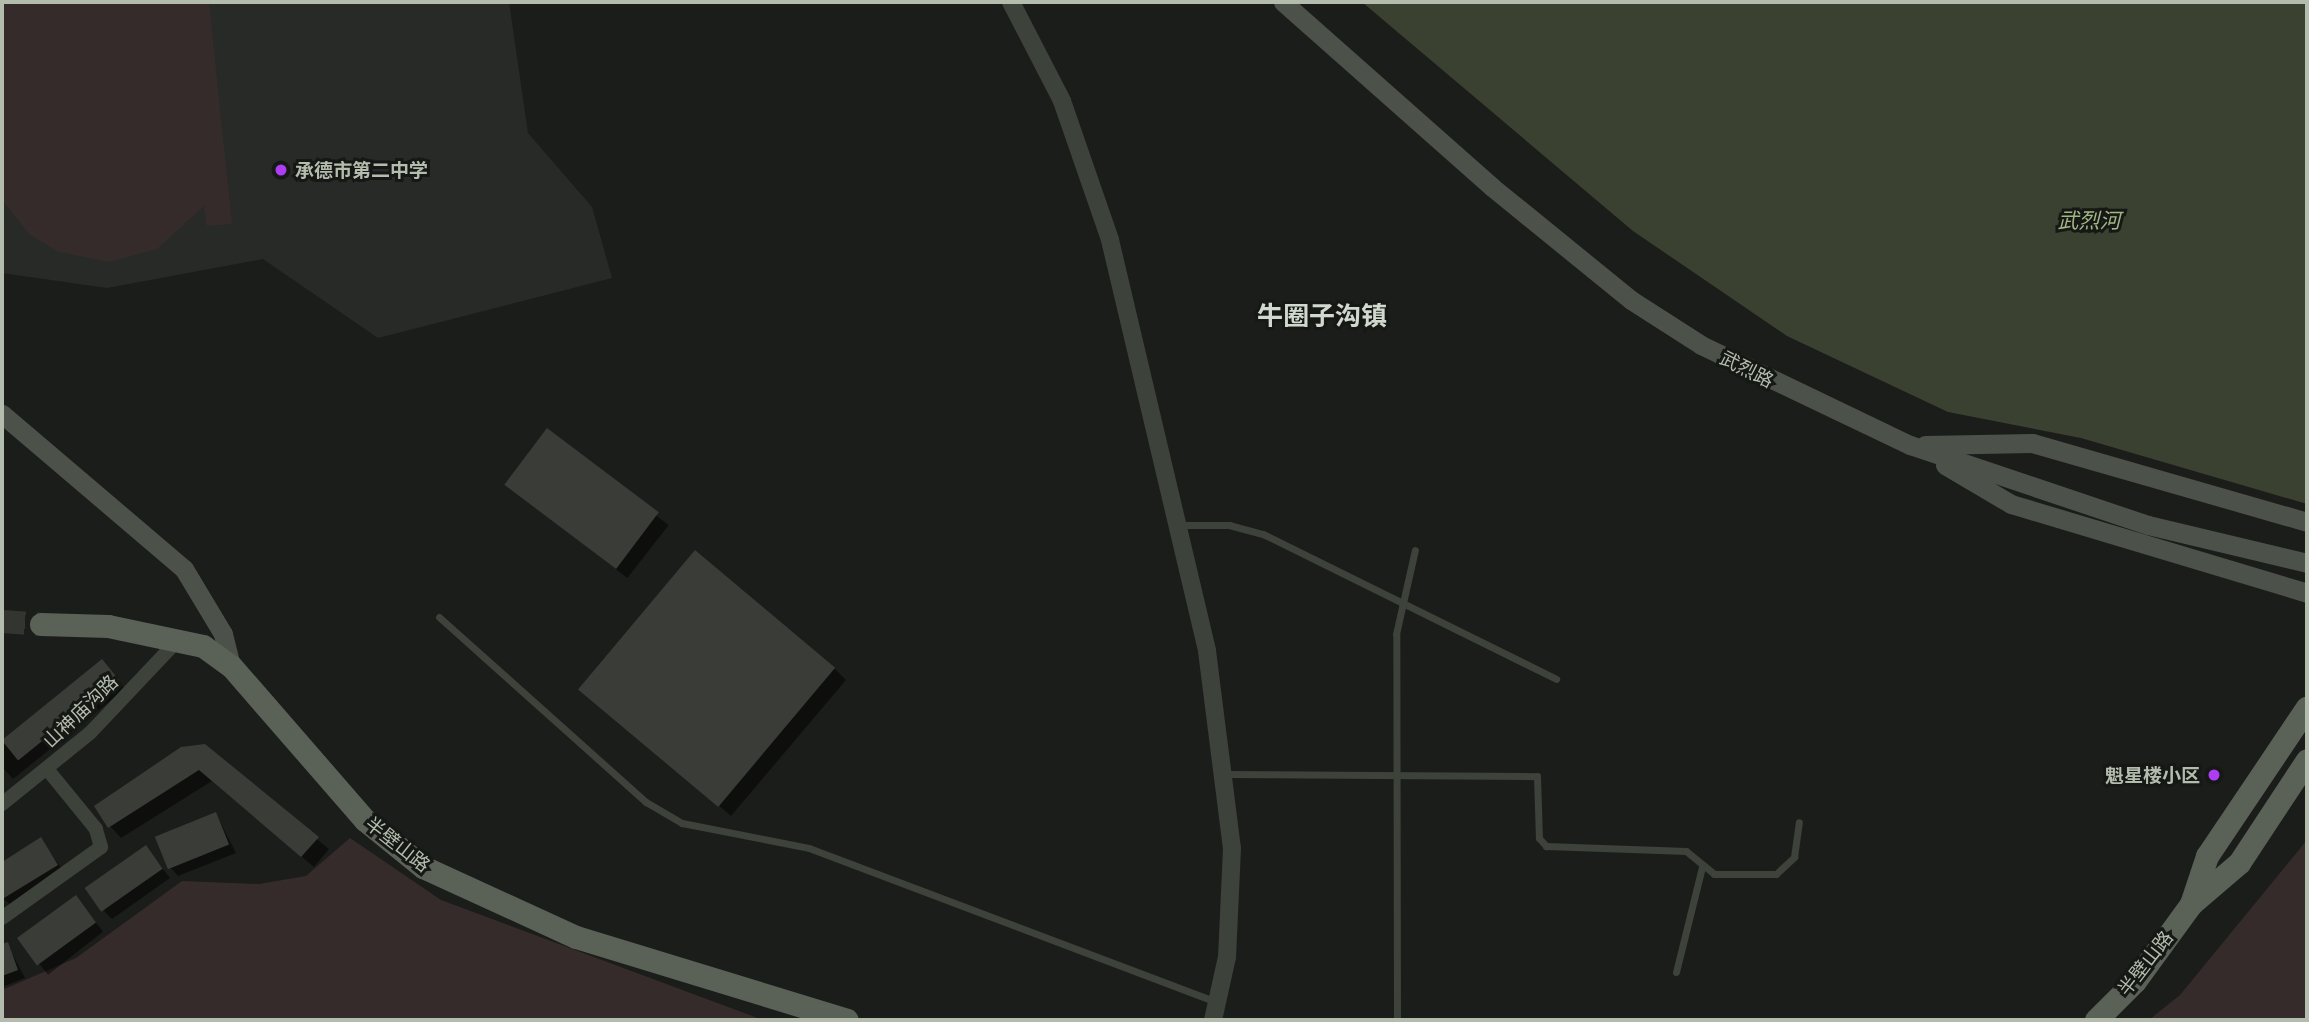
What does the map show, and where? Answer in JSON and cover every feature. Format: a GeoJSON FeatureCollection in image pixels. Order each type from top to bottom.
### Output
{"type":"FeatureCollection","features":[{"type":"Feature","properties":{"kind":"main road","name":"武烈路"},"geometry":{"type":"LineString","coordinates":[[1283,2],[1632,300],[1700,345],[1910,445],[2148,525],[2307,563]]}},
{"type":"Feature","properties":{"kind":"main road"},"geometry":{"type":"LineString","coordinates":[[2,414],[184,569],[223,634],[232,666]]}},
{"type":"Feature","properties":{"kind":"main road"},"geometry":{"type":"LineString","coordinates":[[1910,445],[2032,443],[2307,522]]}},
{"type":"Feature","properties":{"kind":"main road"},"geometry":{"type":"LineString","coordinates":[[1910,445],[2011,504],[2307,593]]}},
{"type":"Feature","properties":{"kind":"main road","name":"半壁山路"},"geometry":{"type":"LineString","coordinates":[[41,624],[108,626],[179,639],[232,666],[365,820],[423,867],[576,937],[847,1020]]}},
{"type":"Feature","properties":{"kind":"main road"},"geometry":{"type":"LineString","coordinates":[[2191,904],[2207,856],[2307,707]]}},
{"type":"Feature","properties":{"kind":"main road"},"geometry":{"type":"LineString","coordinates":[[2191,904],[2239,863],[2307,760]]}},
{"type":"Feature","properties":{"kind":"main road","name":"半壁山路"},"geometry":{"type":"LineString","coordinates":[[2096,1020],[2135,981],[2191,904]]}},
{"type":"Feature","properties":{"kind":"street"},"geometry":{"type":"LineString","coordinates":[[1011,2],[1062,101],[1110,240],[1207,651],[1233,848],[1227,957],[1215,1011]]}},
{"type":"Feature","properties":{"kind":"street","name":"山神庙沟路"},"geometry":{"type":"LineString","coordinates":[[2,804],[47,769],[179,639]]}},
{"type":"Feature","properties":{"kind":"street"},"geometry":{"type":"LineString","coordinates":[[2,918],[101,847],[96,829],[47,769]]}},
{"type":"Feature","properties":{"kind":"lane"},"geometry":{"type":"LineString","coordinates":[[1177,525],[1229,525],[1263,534],[1556,678]]}},
{"type":"Feature","properties":{"kind":"lane"},"geometry":{"type":"LineString","coordinates":[[1397,1020],[1399,601],[1415,550]]}},
{"type":"Feature","properties":{"kind":"lane"},"geometry":{"type":"LineString","coordinates":[[439,617],[646,802],[682,823],[809,848],[1215,1011]]}},
{"type":"Feature","properties":{"kind":"lane"},"geometry":{"type":"LineString","coordinates":[[1224,774],[1537,776],[1539,838],[1546,846],[1686,851],[1702,867],[1714,874],[1776,874],[1794,857],[1798,822]]}},
{"type":"Feature","properties":{"kind":"lane"},"geometry":{"type":"LineString","coordinates":[[1676,972],[1702,867]]}},
{"type":"Feature","properties":{"kind":"shaded area","name":"承德市第二中学"},"geometry":{"type":"Polygon","coordinates":[[[2,2],[509,2],[528,133],[592,207],[612,278],[378,338],[263,259],[107,288],[2,273],[2,2]]]}},
{"type":"Feature","properties":{"kind":"shaded area"},"geometry":{"type":"Polygon","coordinates":[[[2,2],[209,2],[232,224],[207,226],[204,206],[157,249],[109,262],[59,252],[30,235],[2,200],[2,2]]]}},
{"type":"Feature","properties":{"kind":"shaded area"},"geometry":{"type":"Polygon","coordinates":[[[350,838],[441,900],[763,1020],[2,1020],[2,990],[76,958],[182,881],[259,884],[306,876],[350,838]]]}},
{"type":"Feature","properties":{"kind":"shaded area"},"geometry":{"type":"Polygon","coordinates":[[[2307,840],[2307,1020],[2149,1020],[2180,995],[2307,840]]]}},
{"type":"Feature","properties":{"kind":"water","name":"武烈河"},"geometry":{"type":"Polygon","coordinates":[[[1362,2],[2307,2],[2307,504],[2081,438],[1948,412],[1787,336],[1633,231],[1362,2]]]}},
{"type":"Feature","properties":{"kind":"building"},"geometry":{"type":"Polygon","coordinates":[[[547,428],[659,512],[616,569],[504,485],[547,428]]]}},
{"type":"Feature","properties":{"kind":"building"},"geometry":{"type":"Polygon","coordinates":[[[695,550],[835,668],[718,807],[578,689],[695,550]]]}},
{"type":"Feature","properties":{"kind":"building"},"geometry":{"type":"Polygon","coordinates":[[[102,659],[118,679],[18,760],[2,740],[102,659]]]}},
{"type":"Feature","properties":{"kind":"building"},"geometry":{"type":"Polygon","coordinates":[[[205,744],[319,837],[301,857],[199,770],[108,828],[94,806],[181,747],[205,744]]]}},
{"type":"Feature","properties":{"kind":"building"},"geometry":{"type":"Polygon","coordinates":[[[216,812],[229,844],[168,869],[155,837],[216,812]]]}},
{"type":"Feature","properties":{"kind":"building"},"geometry":{"type":"Polygon","coordinates":[[[41,837],[58,865],[4,898],[2,862],[41,837]]]}},
{"type":"Feature","properties":{"kind":"building"},"geometry":{"type":"Polygon","coordinates":[[[146,845],[163,869],[101,912],[85,888],[146,845]]]}},
{"type":"Feature","properties":{"kind":"building"},"geometry":{"type":"Polygon","coordinates":[[[76,895],[96,923],[37,965],[17,938],[76,895]]]}},
{"type":"Feature","properties":{"kind":"building"},"geometry":{"type":"Polygon","coordinates":[[[8,942],[18,970],[2,976],[2,944],[8,942]]]}},
{"type":"Feature","properties":{"kind":"tunnel"},"geometry":{"type":"LineString","coordinates":[[2,621],[41,624]]}},
{"type":"Feature","properties":{"kind":"place","name":"承德市第二中学"},"geometry":{"type":"Point","coordinates":[281,170]}},
{"type":"Feature","properties":{"kind":"place","name":"魁星楼小区"},"geometry":{"type":"Point","coordinates":[2214,775]}},
{"type":"Feature","properties":{"kind":"district","name":"牛圈子沟镇"},"geometry":{"type":"Point","coordinates":[1322,315]}}]}
